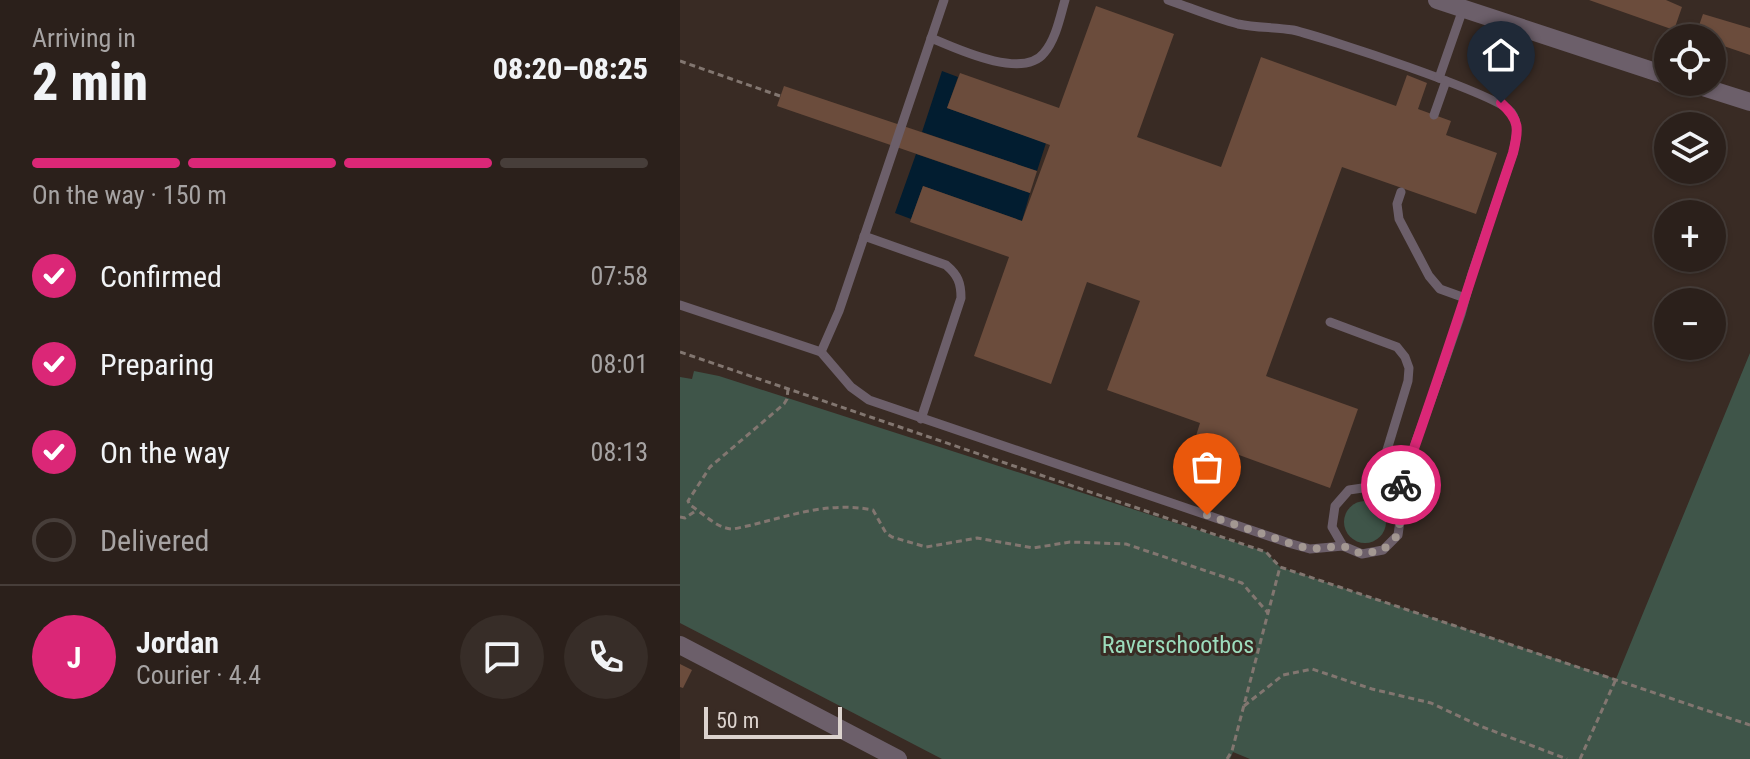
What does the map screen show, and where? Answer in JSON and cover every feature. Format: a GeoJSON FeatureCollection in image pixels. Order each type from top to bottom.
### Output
{"type":"FeatureCollection","features":[{"type":"Feature","properties":{"kind":"street"},"geometry":{"type":"LineString","coordinates":[[1438,0],[1654,71]]}},
{"type":"Feature","properties":{"kind":"street"},"geometry":{"type":"LineString","coordinates":[[1726,94],[1750,102]]}},
{"type":"Feature","properties":{"kind":"street"},"geometry":{"type":"LineString","coordinates":[[680,645],[898,759]]}},
{"type":"Feature","properties":{"kind":"lane"},"geometry":{"type":"LineString","coordinates":[[821,352],[839,311],[944,0]]}},
{"type":"Feature","properties":{"kind":"lane"},"geometry":{"type":"LineString","coordinates":[[931,38],[1005,64],[1029,63],[1043,55],[1053,37],[1065,0]]}},
{"type":"Feature","properties":{"kind":"lane"},"geometry":{"type":"LineString","coordinates":[[1168,0],[1238,24],[1315,36],[1442,79],[1501,103],[1511,112],[1516,123],[1517,135],[1465,298],[1395,500]]}},
{"type":"Feature","properties":{"kind":"lane"},"geometry":{"type":"LineString","coordinates":[[1434,115],[1463,9]]}},
{"type":"Feature","properties":{"kind":"lane"},"geometry":{"type":"LineString","coordinates":[[1401,192],[1397,204],[1399,219],[1429,276],[1440,289],[1465,298]]}},
{"type":"Feature","properties":{"kind":"lane"},"geometry":{"type":"LineString","coordinates":[[864,236],[946,265],[956,273],[961,285],[961,298],[921,419]]}},
{"type":"Feature","properties":{"kind":"lane"},"geometry":{"type":"LineString","coordinates":[[680,305],[821,352],[851,387],[869,400],[1310,549],[1343,546],[1362,554],[1383,550],[1398,535],[1401,514],[1395,500],[1376,486],[1349,490],[1335,506],[1332,527],[1343,546]]}},
{"type":"Feature","properties":{"kind":"lane"},"geometry":{"type":"LineString","coordinates":[[1330,322],[1397,347],[1409,368],[1408,381],[1376,486]]}},
{"type":"Feature","properties":{"kind":"path"},"geometry":{"type":"LineString","coordinates":[[680,61],[780,96]]}},
{"type":"Feature","properties":{"kind":"path"},"geometry":{"type":"LineString","coordinates":[[680,352],[1266,552],[1280,567],[1750,725]]}},
{"type":"Feature","properties":{"kind":"path"},"geometry":{"type":"LineString","coordinates":[[788,389],[784,404],[710,467],[688,501],[727,530],[833,506],[876,512],[886,533],[926,547],[977,538],[1033,548],[1070,542],[1126,544],[1242,583],[1268,613]]}},
{"type":"Feature","properties":{"kind":"path"},"geometry":{"type":"LineString","coordinates":[[680,517],[685,518],[697,510]]}},
{"type":"Feature","properties":{"kind":"path"},"geometry":{"type":"LineString","coordinates":[[1227,759],[1232,751],[1280,567]]}},
{"type":"Feature","properties":{"kind":"path"},"geometry":{"type":"LineString","coordinates":[[1244,706],[1283,675],[1312,669],[1372,689],[1431,703],[1480,726],[1567,759]]}},
{"type":"Feature","properties":{"kind":"path"},"geometry":{"type":"LineString","coordinates":[[1580,759],[1616,679]]}},
{"type":"Feature","properties":{"kind":"green space","name":"Raverschootbos"},"geometry":{"type":"Polygon","coordinates":[[[1750,353],[1750,759],[1250,759],[1233,752],[1230,759],[942,759],[680,623],[680,377],[692,379],[694,371],[719,376],[1266,552],[1280,567],[1616,679],[1750,353]]]}},
{"type":"Feature","properties":{"kind":"green space"},"geometry":{"type":"Polygon","coordinates":[[[1365,501],[1380,507],[1386,522],[1380,537],[1365,543],[1350,537],[1344,522],[1350,507],[1365,501]]]}},
{"type":"Feature","properties":{"kind":"water"},"geometry":{"type":"Polygon","coordinates":[[[942,71],[958,77],[947,108],[1046,143],[1037,171],[922,132],[942,71]]]}},
{"type":"Feature","properties":{"kind":"water"},"geometry":{"type":"Polygon","coordinates":[[[916,154],[1030,193],[1022,221],[923,186],[911,219],[895,213],[916,154]]]}},
{"type":"Feature","properties":{"kind":"building"},"geometry":{"type":"Polygon","coordinates":[[[1589,0],[1666,0],[1682,7],[1676,24],[1657,24],[1589,0]]]}},
{"type":"Feature","properties":{"kind":"building"},"geometry":{"type":"Polygon","coordinates":[[[1096,6],[1174,34],[1137,137],[1221,167],[1261,57],[1396,106],[1407,75],[1427,83],[1418,109],[1451,121],[1446,135],[1497,153],[1476,214],[1342,167],[1266,376],[1358,409],[1330,488],[1195,439],[1200,423],[1107,390],[1140,301],[1087,282],[1051,384],[974,356],[1009,257],[910,222],[923,186],[1022,221],[1050,145],[947,108],[960,73],[1059,108],[1096,6]]]}},
{"type":"Feature","properties":{"kind":"building"},"geometry":{"type":"Polygon","coordinates":[[[1703,14],[1750,28],[1750,55],[1726,47],[1726,24],[1700,24],[1703,14]]]}},
{"type":"Feature","properties":{"kind":"building"},"geometry":{"type":"Polygon","coordinates":[[[784,86],[1037,171],[1030,193],[777,106],[784,86]]]}},
{"type":"Feature","properties":{"kind":"building"},"geometry":{"type":"Polygon","coordinates":[[[680,664],[692,670],[683,688],[680,687],[680,664]]]}},
{"type":"Feature","properties":{"kind":"way so far"},"geometry":{"type":"LineString","coordinates":[[1207,515],[1310,549],[1343,546],[1362,554],[1383,550],[1398,535],[1401,514],[1395,500],[1401,485]]}},
{"type":"Feature","properties":{"kind":"route"},"geometry":{"type":"LineString","coordinates":[[1401,485],[1513,153],[1516,123],[1511,112],[1501,103]]}}]}
